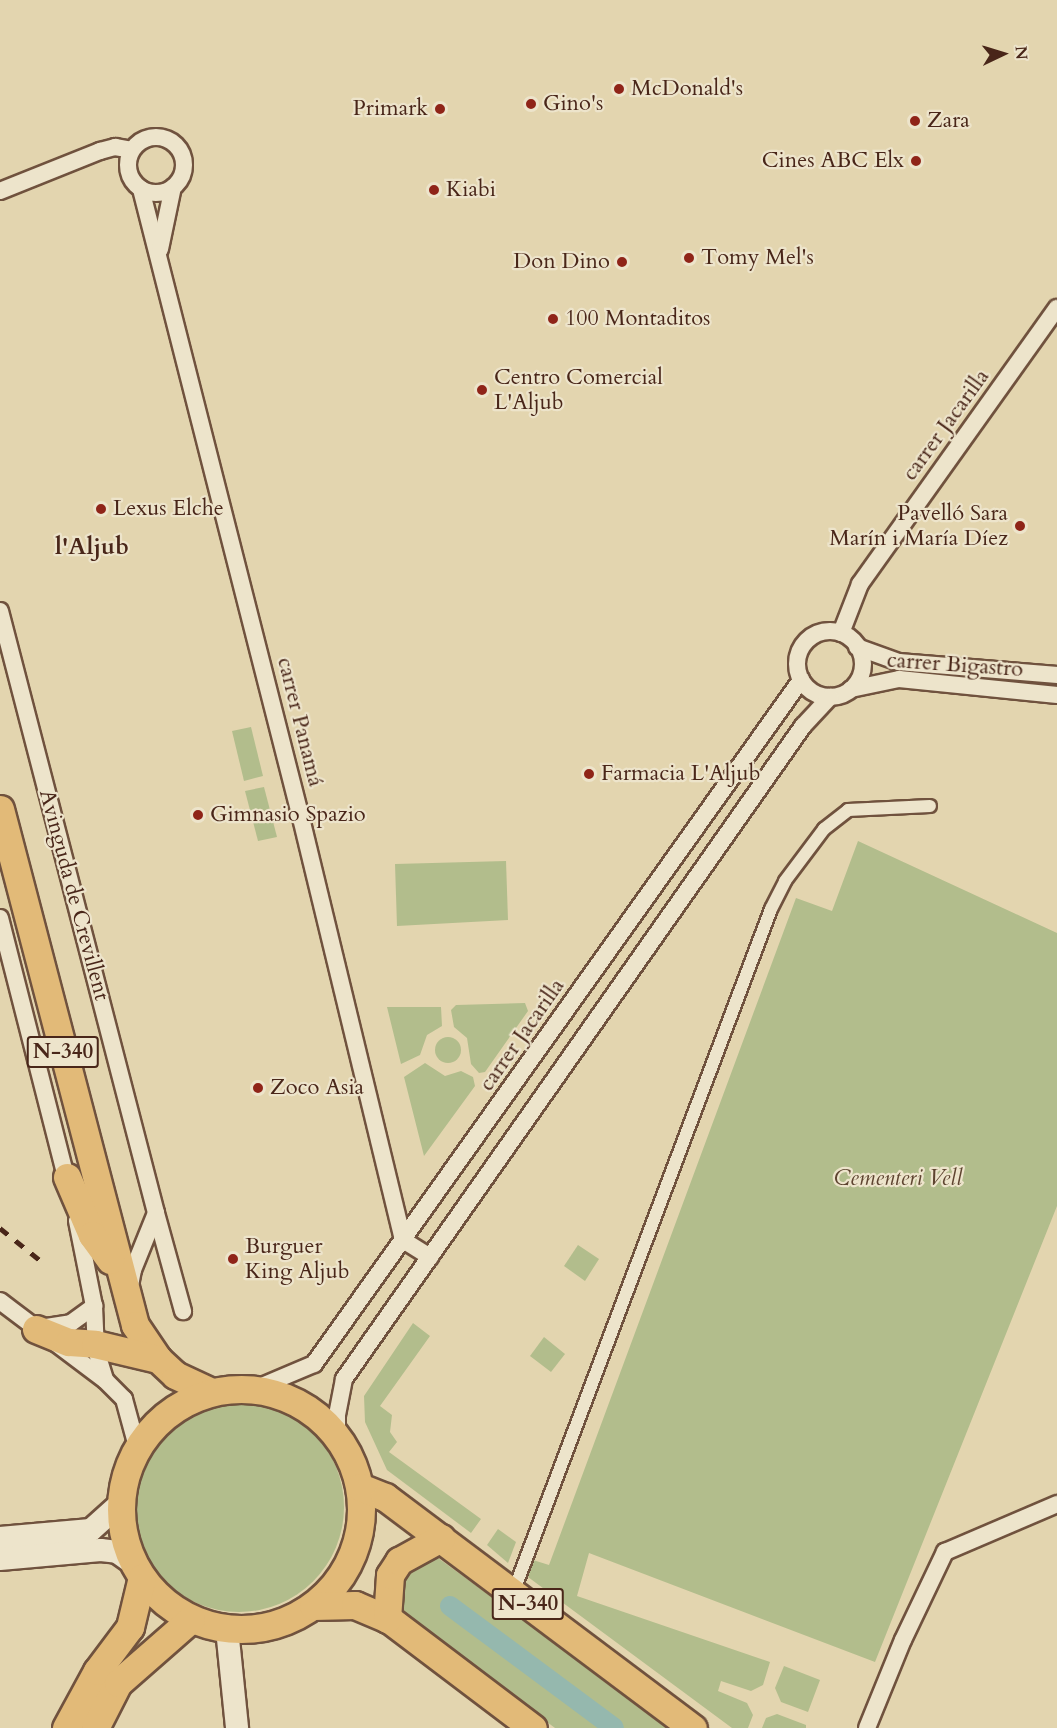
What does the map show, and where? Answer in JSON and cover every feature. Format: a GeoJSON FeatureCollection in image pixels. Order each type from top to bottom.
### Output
{"type":"FeatureCollection","features":[{"type":"Feature","properties":{"kind":"highway","name":"N-340"},"geometry":{"type":"LineString","coordinates":[[1,823],[135,1324],[158,1359],[175,1376],[210,1391]]}},
{"type":"Feature","properties":{"kind":"highway"},"geometry":{"type":"LineString","coordinates":[[67,1177],[92,1235],[125,1287]]}},
{"type":"Feature","properties":{"kind":"highway"},"geometry":{"type":"LineString","coordinates":[[36,1329],[69,1342],[95,1344],[158,1359]]}},
{"type":"Feature","properties":{"kind":"highway","name":"N-340"},"geometry":{"type":"LineString","coordinates":[[257,1388],[293,1399],[317,1414],[338,1436],[352,1460],[360,1487],[359,1537],[348,1564],[334,1587],[313,1606],[291,1619],[257,1629],[227,1629],[191,1618],[165,1603],[138,1570],[123,1535],[120,1504],[137,1447],[165,1415],[210,1391],[257,1388]]}},
{"type":"Feature","properties":{"kind":"highway","name":"N-340"},"geometry":{"type":"LineString","coordinates":[[360,1487],[385,1497],[693,1728]]}},
{"type":"Feature","properties":{"kind":"highway"},"geometry":{"type":"LineString","coordinates":[[387,1619],[390,1575],[399,1561],[441,1538]]}},
{"type":"Feature","properties":{"kind":"highway"},"geometry":{"type":"LineString","coordinates":[[66,1728],[97,1671],[130,1627],[138,1570]]}},
{"type":"Feature","properties":{"kind":"highway","name":"N-340"},"geometry":{"type":"LineString","coordinates":[[313,1606],[356,1605],[387,1619],[533,1728]]}},
{"type":"Feature","properties":{"kind":"highway"},"geometry":{"type":"LineString","coordinates":[[95,1728],[118,1683],[191,1618]]}},
{"type":"Feature","properties":{"kind":"main road"},"geometry":{"type":"LineString","coordinates":[[0,1538],[91,1530],[120,1504]]}},
{"type":"Feature","properties":{"kind":"main road"},"geometry":{"type":"LineString","coordinates":[[0,1559],[101,1550],[117,1552],[138,1570]]}},
{"type":"Feature","properties":{"kind":"main road"},"geometry":{"type":"LineString","coordinates":[[227,1629],[235,1722]]}},
{"type":"Feature","properties":{"kind":"street"},"geometry":{"type":"LineString","coordinates":[[0,190],[115,147],[132,150],[152,137],[176,146],[181,153],[183,171],[173,187],[158,193],[141,189],[128,170],[113,159],[92,156]]}},
{"type":"Feature","properties":{"kind":"street"},"geometry":{"type":"LineString","coordinates":[[128,170],[132,150]]}},
{"type":"Feature","properties":{"kind":"street","name":"carrer Panamá"},"geometry":{"type":"LineString","coordinates":[[159,250],[173,187]]}},
{"type":"Feature","properties":{"kind":"street","name":"carrer Panamá"},"geometry":{"type":"LineString","coordinates":[[141,189],[159,250],[342,983],[403,1240]]}},
{"type":"Feature","properties":{"kind":"street","name":"carrer Jacarilla"},"geometry":{"type":"LineString","coordinates":[[841,633],[860,584],[1057,308]]}},
{"type":"Feature","properties":{"kind":"street","name":"Avinguda de Crevillent"},"geometry":{"type":"LineString","coordinates":[[0,611],[183,1311]]}},
{"type":"Feature","properties":{"kind":"street"},"geometry":{"type":"LineString","coordinates":[[338,1436],[337,1415],[344,1379],[803,726],[830,697],[851,689],[862,668],[857,647],[841,633],[826,631],[806,642],[798,657],[801,680],[813,693],[830,697]]}},
{"type":"Feature","properties":{"kind":"street","name":"carrer Bigastro"},"geometry":{"type":"LineString","coordinates":[[857,647],[899,662],[1057,675]]}},
{"type":"Feature","properties":{"kind":"street","name":"carrer Bigastro"},"geometry":{"type":"LineString","coordinates":[[851,689],[899,679],[1057,695]]}},
{"type":"Feature","properties":{"kind":"street","name":"carrer Jacarilla"},"geometry":{"type":"LineString","coordinates":[[257,1388],[314,1364],[801,680]]}},
{"type":"Feature","properties":{"kind":"street"},"geometry":{"type":"LineString","coordinates":[[513,1593],[771,909],[785,881],[824,829],[848,810],[930,806]]}},
{"type":"Feature","properties":{"kind":"street"},"geometry":{"type":"LineString","coordinates":[[1,927],[67,1177],[94,1306],[95,1344],[105,1380]]}},
{"type":"Feature","properties":{"kind":"street"},"geometry":{"type":"LineString","coordinates":[[125,1287],[156,1214]]}},
{"type":"Feature","properties":{"kind":"street"},"geometry":{"type":"LineString","coordinates":[[403,1240],[430,1257]]}},
{"type":"Feature","properties":{"kind":"street"},"geometry":{"type":"LineString","coordinates":[[0,1301],[105,1380],[124,1399],[137,1447]]}},
{"type":"Feature","properties":{"kind":"street"},"geometry":{"type":"LineString","coordinates":[[36,1329],[72,1323],[94,1306]]}},
{"type":"Feature","properties":{"kind":"street"},"geometry":{"type":"LineString","coordinates":[[867,1728],[903,1640],[945,1552],[1057,1504]]}},
{"type":"Feature","properties":{"kind":"green space"},"geometry":{"type":"Polygon","coordinates":[[[251,727],[263,776],[244,781],[232,731],[251,727]]]}},
{"type":"Feature","properties":{"kind":"green space"},"geometry":{"type":"Polygon","coordinates":[[[264,787],[277,837],[258,841],[245,791],[264,787]]]}},
{"type":"Feature","properties":{"kind":"green space","name":"Cementeri Vell"},"geometry":{"type":"Polygon","coordinates":[[[858,841],[1057,933],[1057,1206],[875,1662],[589,1553],[577,1596],[770,1662],[763,1685],[751,1691],[721,1681],[718,1691],[747,1703],[753,1715],[748,1728],[732,1728],[528,1577],[533,1560],[549,1565],[796,898],[832,911],[858,841]]]}},
{"type":"Feature","properties":{"kind":"green space"},"geometry":{"type":"Polygon","coordinates":[[[506,861],[508,920],[397,926],[395,864],[506,861]]]}},
{"type":"Feature","properties":{"kind":"green space"},"geometry":{"type":"Polygon","coordinates":[[[525,1003],[528,1011],[485,1072],[479,1073],[471,1064],[467,1038],[454,1027],[451,1010],[456,1005],[525,1003]]]}},
{"type":"Feature","properties":{"kind":"green space"},"geometry":{"type":"Polygon","coordinates":[[[387,1007],[441,1007],[442,1026],[427,1035],[420,1055],[401,1064],[387,1007]]]}},
{"type":"Feature","properties":{"kind":"green space"},"geometry":{"type":"Polygon","coordinates":[[[448,1037],[457,1041],[461,1050],[457,1059],[448,1063],[439,1059],[435,1050],[439,1041],[448,1037]]]}},
{"type":"Feature","properties":{"kind":"green space"},"geometry":{"type":"Polygon","coordinates":[[[425,1063],[445,1076],[461,1071],[473,1077],[475,1086],[424,1156],[404,1077],[425,1063]]]}},
{"type":"Feature","properties":{"kind":"green space"},"geometry":{"type":"Polygon","coordinates":[[[578,1245],[599,1259],[585,1281],[564,1266],[578,1245]]]}},
{"type":"Feature","properties":{"kind":"green space"},"geometry":{"type":"Polygon","coordinates":[[[413,1323],[430,1336],[380,1406],[392,1415],[390,1432],[397,1442],[389,1452],[481,1519],[471,1533],[387,1470],[365,1422],[364,1396],[413,1323]]]}},
{"type":"Feature","properties":{"kind":"green space"},"geometry":{"type":"Polygon","coordinates":[[[544,1337],[565,1354],[551,1372],[530,1356],[544,1337]]]}},
{"type":"Feature","properties":{"kind":"green space"},"geometry":{"type":"Polygon","coordinates":[[[239,1402],[259,1404],[279,1410],[306,1426],[320,1440],[336,1467],[342,1487],[344,1507],[342,1527],[336,1547],[320,1574],[306,1588],[279,1604],[259,1610],[239,1612],[219,1610],[199,1604],[172,1588],[158,1574],[142,1547],[136,1527],[134,1507],[136,1487],[142,1467],[158,1440],[172,1426],[199,1410],[219,1404],[239,1402]]]}},
{"type":"Feature","properties":{"kind":"green space"},"geometry":{"type":"Polygon","coordinates":[[[498,1529],[516,1542],[508,1563],[487,1545],[498,1529]]]}},
{"type":"Feature","properties":{"kind":"green space"},"geometry":{"type":"Polygon","coordinates":[[[418,1556],[438,1558],[672,1728],[555,1728],[396,1609],[402,1564],[418,1556]]]}},
{"type":"Feature","properties":{"kind":"green space"},"geometry":{"type":"Polygon","coordinates":[[[784,1666],[820,1680],[808,1712],[781,1702],[775,1688],[784,1666]]]}},
{"type":"Feature","properties":{"kind":"green space"},"geometry":{"type":"Polygon","coordinates":[[[777,1714],[806,1725],[806,1728],[762,1728],[766,1718],[777,1714]]]}},
{"type":"Feature","properties":{"kind":"waterway"},"geometry":{"type":"LineString","coordinates":[[450,1606],[614,1728]]}},
{"type":"Feature","properties":{"kind":"railway"},"geometry":{"type":"LineString","coordinates":[[0,1228],[46,1265]]}},
{"type":"Feature","properties":{"kind":"place","name":"McDonald's"},"geometry":{"type":"Point","coordinates":[619,89]}},
{"type":"Feature","properties":{"kind":"place","name":"Gino's"},"geometry":{"type":"Point","coordinates":[531,104]}},
{"type":"Feature","properties":{"kind":"place","name":"Primark"},"geometry":{"type":"Point","coordinates":[440,109]}},
{"type":"Feature","properties":{"kind":"place","name":"Zara"},"geometry":{"type":"Point","coordinates":[915,121]}},
{"type":"Feature","properties":{"kind":"place","name":"Cines ABC Elx"},"geometry":{"type":"Point","coordinates":[916,161]}},
{"type":"Feature","properties":{"kind":"place","name":"Kiabi"},"geometry":{"type":"Point","coordinates":[434,190]}},
{"type":"Feature","properties":{"kind":"place","name":"Tomy Mel's"},"geometry":{"type":"Point","coordinates":[689,258]}},
{"type":"Feature","properties":{"kind":"place","name":"Don Dino"},"geometry":{"type":"Point","coordinates":[622,262]}},
{"type":"Feature","properties":{"kind":"place","name":"100 Montaditos"},"geometry":{"type":"Point","coordinates":[553,319]}},
{"type":"Feature","properties":{"kind":"place","name":"Centro Comercial L'Aljub"},"geometry":{"type":"Point","coordinates":[482,390]}},
{"type":"Feature","properties":{"kind":"place","name":"Lexus Elche"},"geometry":{"type":"Point","coordinates":[101,509]}},
{"type":"Feature","properties":{"kind":"place","name":"Pavelló Sara Marín i María Díez"},"geometry":{"type":"Point","coordinates":[1020,526]}},
{"type":"Feature","properties":{"kind":"place","name":"Farmacia L'Aljub"},"geometry":{"type":"Point","coordinates":[589,774]}},
{"type":"Feature","properties":{"kind":"place","name":"Gimnasio Spazio"},"geometry":{"type":"Point","coordinates":[198,815]}},
{"type":"Feature","properties":{"kind":"place","name":"Zoco Asia"},"geometry":{"type":"Point","coordinates":[258,1088]}},
{"type":"Feature","properties":{"kind":"place","name":"Burguer King Aljub"},"geometry":{"type":"Point","coordinates":[233,1259]}},
{"type":"Feature","properties":{"kind":"district","name":"l'Aljub"},"geometry":{"type":"Point","coordinates":[92,547]}}]}
